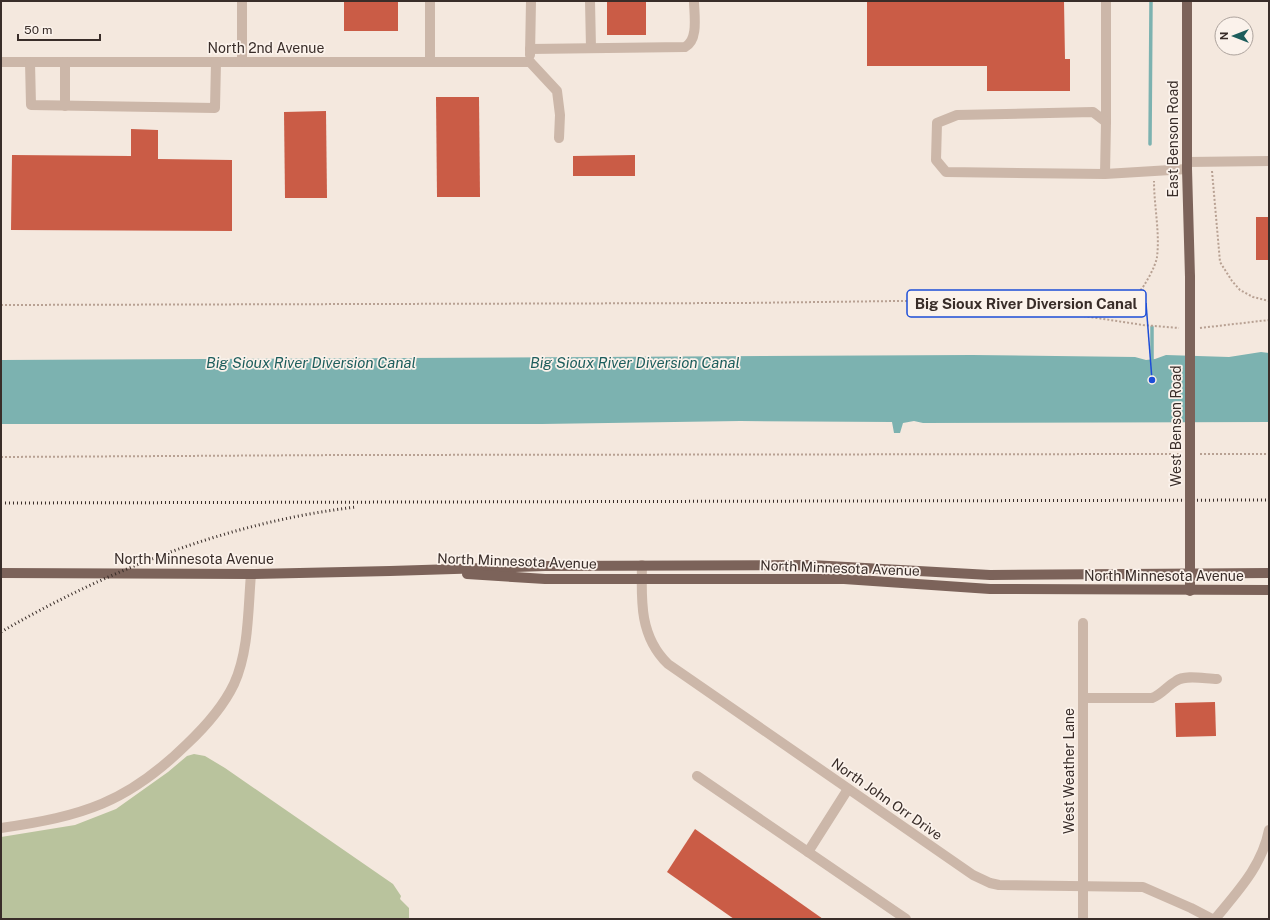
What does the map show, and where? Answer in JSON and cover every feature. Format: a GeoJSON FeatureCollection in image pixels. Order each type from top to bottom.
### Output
{"type":"FeatureCollection","features":[{"type":"Feature","properties":{"kind":"main road","name":"East Benson Road"},"geometry":{"type":"LineString","coordinates":[[1187,1],[1187,165],[1190,278]]}},
{"type":"Feature","properties":{"kind":"main road","name":"West Benson Road"},"geometry":{"type":"LineString","coordinates":[[1190,278],[1190,574]]}},
{"type":"Feature","properties":{"kind":"main road","name":"North Minnesota Avenue"},"geometry":{"type":"LineString","coordinates":[[1,573],[251,574],[545,566],[642,565],[844,566],[1008,575],[1269,573]]}},
{"type":"Feature","properties":{"kind":"main road","name":"North Minnesota Avenue"},"geometry":{"type":"LineString","coordinates":[[411,570],[545,579],[844,579],[990,589],[1190,591],[1269,590]]}},
{"type":"Feature","properties":{"kind":"main road"},"geometry":{"type":"LineString","coordinates":[[1190,574],[1190,591]]}},
{"type":"Feature","properties":{"kind":"street"},"geometry":{"type":"LineString","coordinates":[[242,1],[242,62]]}},
{"type":"Feature","properties":{"kind":"street"},"geometry":{"type":"LineString","coordinates":[[430,1],[430,62]]}},
{"type":"Feature","properties":{"kind":"street"},"geometry":{"type":"LineString","coordinates":[[531,1],[530,62],[557,91],[560,115],[559,138]]}},
{"type":"Feature","properties":{"kind":"street"},"geometry":{"type":"LineString","coordinates":[[590,1],[591,48]]}},
{"type":"Feature","properties":{"kind":"street"},"geometry":{"type":"LineString","coordinates":[[530,49],[685,48],[690,45],[694,35],[694,1]]}},
{"type":"Feature","properties":{"kind":"street"},"geometry":{"type":"LineString","coordinates":[[1105,174],[1106,1]]}},
{"type":"Feature","properties":{"kind":"street","name":"North 2nd Avenue"},"geometry":{"type":"LineString","coordinates":[[1,62],[530,62]]}},
{"type":"Feature","properties":{"kind":"street"},"geometry":{"type":"LineString","coordinates":[[30,62],[31,105],[215,108],[216,62]]}},
{"type":"Feature","properties":{"kind":"street"},"geometry":{"type":"LineString","coordinates":[[65,106],[66,62]]}},
{"type":"Feature","properties":{"kind":"street"},"geometry":{"type":"LineString","coordinates":[[1106,122],[1093,112],[957,115],[937,123],[936,160],[946,172],[1105,174],[1211,162],[1269,162]]}},
{"type":"Feature","properties":{"kind":"street","name":"North John Orr Drive"},"geometry":{"type":"LineString","coordinates":[[642,565],[642,608],[645,624],[649,638],[660,656],[668,664],[982,880],[998,885],[1143,887],[1192,908],[1212,919]]}},
{"type":"Feature","properties":{"kind":"street"},"geometry":{"type":"LineString","coordinates":[[1,828],[68,816],[108,802],[128,792],[149,777],[197,734],[224,701],[234,684],[239,668],[246,629],[251,574]]}},
{"type":"Feature","properties":{"kind":"street","name":"West Weather Lane"},"geometry":{"type":"LineString","coordinates":[[1082,919],[1083,623]]}},
{"type":"Feature","properties":{"kind":"street"},"geometry":{"type":"LineString","coordinates":[[1083,698],[1152,698],[1159,695],[1176,680],[1183,678],[1217,679]]}},
{"type":"Feature","properties":{"kind":"street"},"geometry":{"type":"LineString","coordinates":[[697,776],[906,919]]}},
{"type":"Feature","properties":{"kind":"street"},"geometry":{"type":"LineString","coordinates":[[808,852],[848,789]]}},
{"type":"Feature","properties":{"kind":"street"},"geometry":{"type":"LineString","coordinates":[[1215,919],[1254,871],[1264,851],[1269,830]]}},
{"type":"Feature","properties":{"kind":"path"},"geometry":{"type":"LineString","coordinates":[[1211,162],[1220,262],[1232,281],[1240,290],[1253,297],[1269,301]]}},
{"type":"Feature","properties":{"kind":"path"},"geometry":{"type":"LineString","coordinates":[[1,305],[742,303],[976,300],[1011,302],[1122,299],[1138,292],[1148,278],[1157,259],[1158,245],[1154,195],[1154,169]]}},
{"type":"Feature","properties":{"kind":"path"},"geometry":{"type":"LineString","coordinates":[[1011,302],[1064,313],[1143,325],[1184,329]]}},
{"type":"Feature","properties":{"kind":"path"},"geometry":{"type":"LineString","coordinates":[[1198,328],[1269,320]]}},
{"type":"Feature","properties":{"kind":"path"},"geometry":{"type":"LineString","coordinates":[[1,457],[1180,454]]}},
{"type":"Feature","properties":{"kind":"path"},"geometry":{"type":"LineString","coordinates":[[1196,454],[1269,454]]}},
{"type":"Feature","properties":{"kind":"green space"},"geometry":{"type":"Polygon","coordinates":[[[194,754],[205,756],[225,768],[393,884],[401,896],[400,899],[409,908],[409,919],[1,919],[1,837],[75,825],[116,809],[168,772],[187,756],[194,754]]]}},
{"type":"Feature","properties":{"kind":"water"},"geometry":{"type":"Polygon","coordinates":[[[1261,352],[1269,353],[1269,422],[923,423],[914,421],[903,423],[900,433],[894,433],[892,422],[740,421],[542,424],[1,424],[1,360],[972,355],[1135,357],[1146,360],[1155,359],[1166,355],[1229,357],[1261,352]]]}},
{"type":"Feature","properties":{"kind":"building"},"geometry":{"type":"Polygon","coordinates":[[[344,1],[398,1],[398,31],[344,31],[344,1]]]}},
{"type":"Feature","properties":{"kind":"building"},"geometry":{"type":"Polygon","coordinates":[[[607,1],[646,1],[646,35],[607,35],[607,1]]]}},
{"type":"Feature","properties":{"kind":"building"},"geometry":{"type":"Polygon","coordinates":[[[867,1],[1064,1],[1065,59],[1070,59],[1070,91],[987,91],[987,66],[867,66],[867,1]]]}},
{"type":"Feature","properties":{"kind":"building"},"geometry":{"type":"Polygon","coordinates":[[[436,97],[479,97],[480,197],[437,197],[436,97]]]}},
{"type":"Feature","properties":{"kind":"building"},"geometry":{"type":"Polygon","coordinates":[[[326,111],[327,198],[285,198],[284,112],[326,111]]]}},
{"type":"Feature","properties":{"kind":"building"},"geometry":{"type":"Polygon","coordinates":[[[131,129],[158,130],[158,159],[232,160],[232,231],[11,230],[12,155],[131,156],[131,129]]]}},
{"type":"Feature","properties":{"kind":"building"},"geometry":{"type":"Polygon","coordinates":[[[635,155],[635,176],[573,176],[573,156],[635,155]]]}},
{"type":"Feature","properties":{"kind":"building"},"geometry":{"type":"Polygon","coordinates":[[[1256,217],[1269,217],[1269,260],[1256,260],[1256,217]]]}},
{"type":"Feature","properties":{"kind":"building"},"geometry":{"type":"Polygon","coordinates":[[[1215,702],[1216,736],[1176,737],[1175,703],[1215,702]]]}},
{"type":"Feature","properties":{"kind":"building"},"geometry":{"type":"Polygon","coordinates":[[[695,829],[823,919],[734,919],[667,872],[695,829]]]}},
{"type":"Feature","properties":{"kind":"waterway"},"geometry":{"type":"LineString","coordinates":[[1150,144],[1151,1]]}},
{"type":"Feature","properties":{"kind":"waterway"},"geometry":{"type":"LineString","coordinates":[[1152,327],[1152,364]]}},
{"type":"Feature","properties":{"kind":"railway"},"geometry":{"type":"LineString","coordinates":[[1,503],[1269,500]]}},
{"type":"Feature","properties":{"kind":"railway"},"geometry":{"type":"LineString","coordinates":[[1,632],[84,588],[172,552],[263,524],[309,514],[356,507]]}},
{"type":"Feature","properties":{"kind":"place","name":"Big Sioux River Diversion Canal"},"geometry":{"type":"Point","coordinates":[1152,380]}}]}
